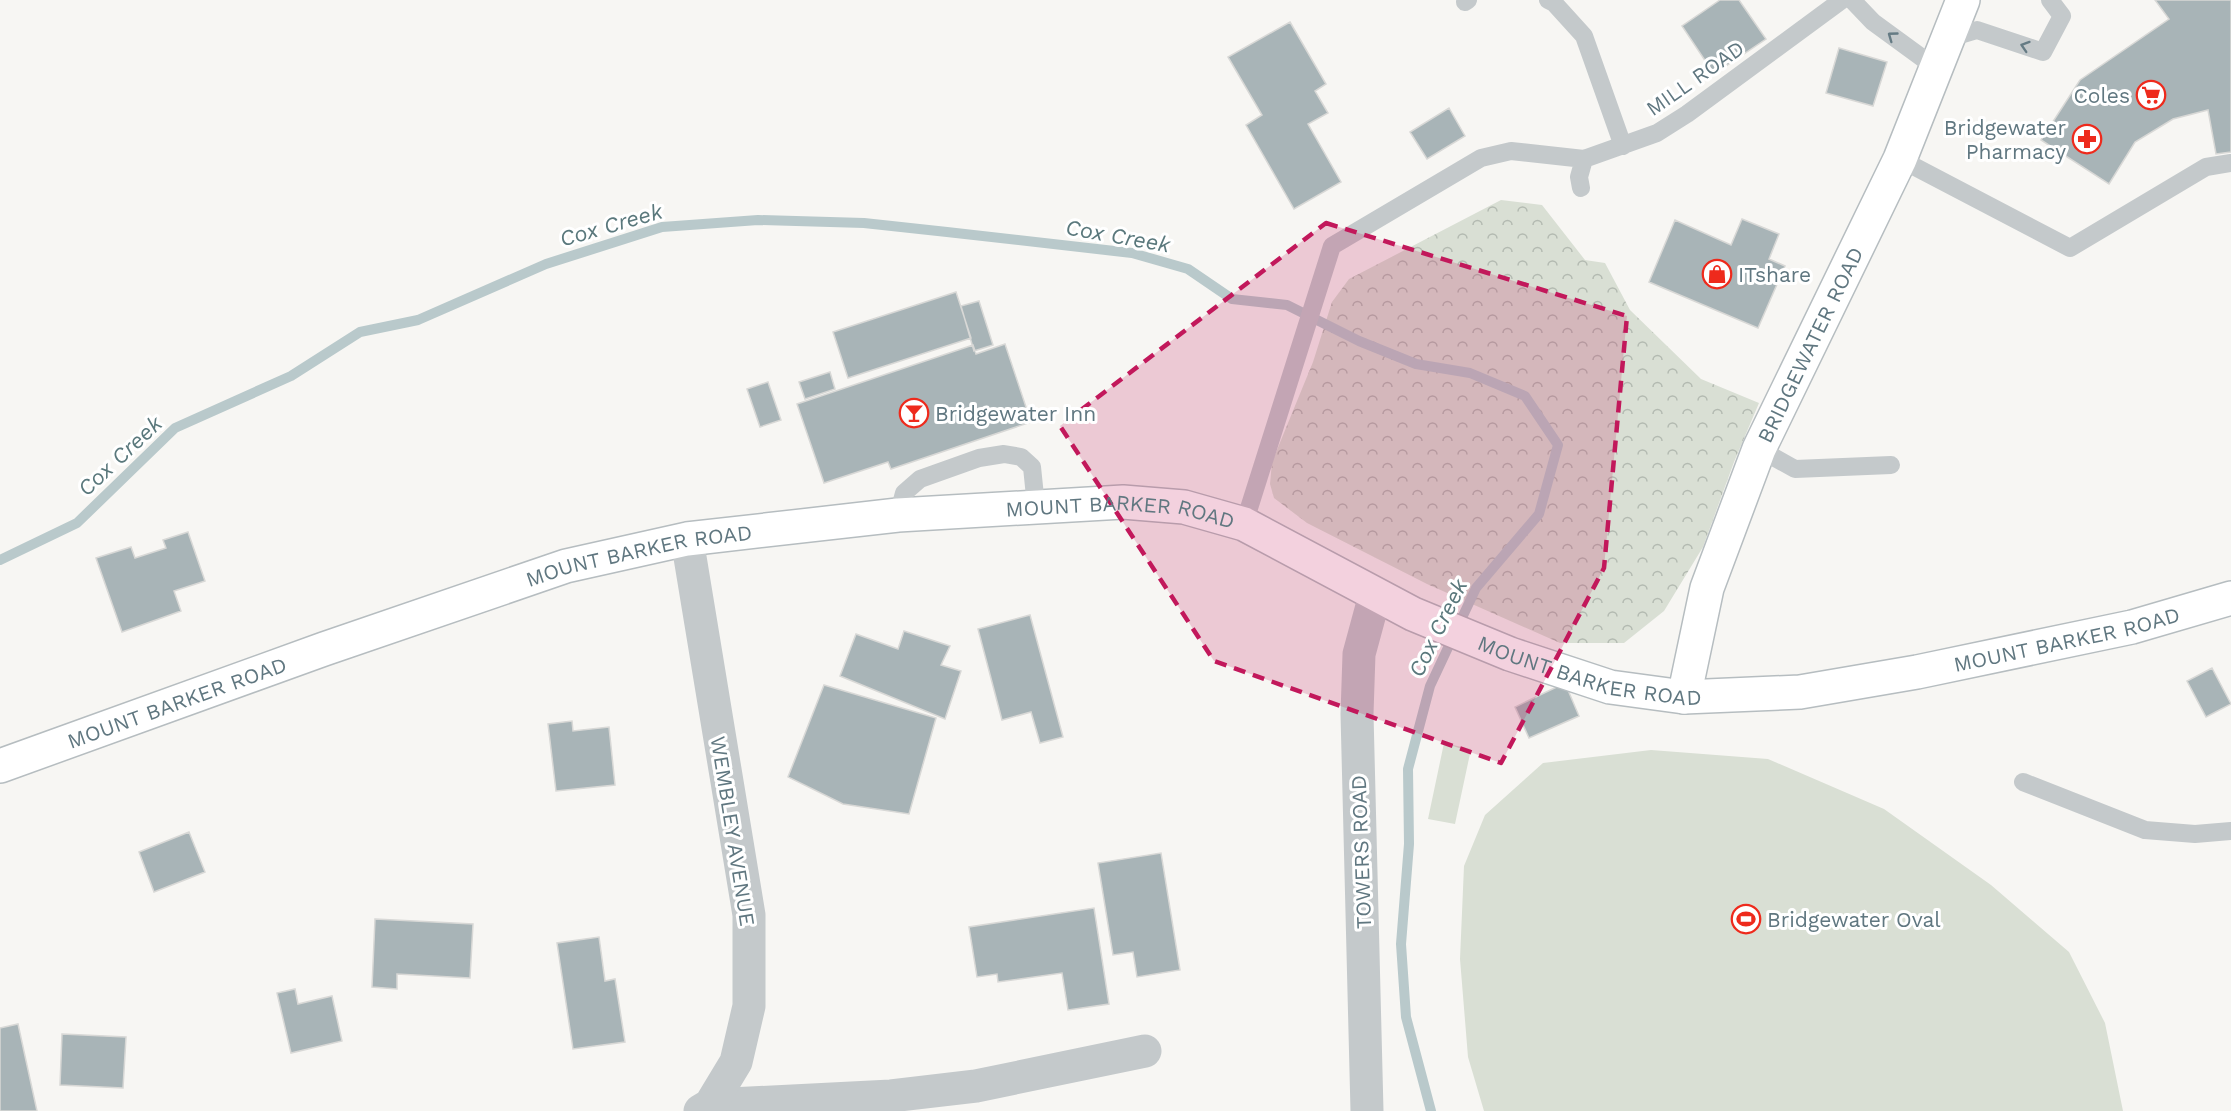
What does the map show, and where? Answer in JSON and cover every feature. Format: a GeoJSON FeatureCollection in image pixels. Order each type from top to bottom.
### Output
{"type":"FeatureCollection","features":[{"type":"Feature","properties":{"kind":"main road","name":"BRIDGEWATER ROAD"},"geometry":{"type":"LineString","coordinates":[[1684,696],[1707,588],[1760,449],[1900,159],[1963,0]]}},
{"type":"Feature","properties":{"kind":"main road","name":"MOUNT BARKER ROAD"},"geometry":{"type":"LineString","coordinates":[[0,766],[324,649],[566,566],[687,539],[898,515],[1123,502],[1184,507],[1244,525],[1413,614],[1510,654],[1610,687],[1684,696],[1800,692],[1917,672],[2132,627],[2231,598]]}},
{"type":"Feature","properties":{"kind":"street","name":"WEMBLEY AVENUE"},"geometry":{"type":"LineString","coordinates":[[687,539],[749,915],[749,1006],[736,1062],[705,1108]]}},
{"type":"Feature","properties":{"kind":"street","name":"TOWERS ROAD"},"geometry":{"type":"LineString","coordinates":[[1368,1111],[1357,714],[1359,654],[1375,595]]}},
{"type":"Feature","properties":{"kind":"street"},"geometry":{"type":"LineString","coordinates":[[705,1108],[891,1096],[965,1087],[1145,1051]]}},
{"type":"Feature","properties":{"kind":"lane"},"geometry":{"type":"LineString","coordinates":[[1548,0],[1554,3],[1584,36],[1623,146]]}},
{"type":"Feature","properties":{"kind":"lane","name":"MILL ROAD"},"geometry":{"type":"LineString","coordinates":[[1244,525],[1332,246],[1480,158],[1511,151],[1584,159],[1657,133],[1687,114],[1842,0]]}},
{"type":"Feature","properties":{"kind":"lane"},"geometry":{"type":"LineString","coordinates":[[1852,0],[1873,22],[1941,53],[1977,30],[2043,52],[2062,16],[2050,0]]}},
{"type":"Feature","properties":{"kind":"lane"},"geometry":{"type":"LineString","coordinates":[[1581,188],[1579,177],[1584,159]]}},
{"type":"Feature","properties":{"kind":"lane"},"geometry":{"type":"LineString","coordinates":[[1900,159],[2070,248],[2206,166],[2231,163]]}},
{"type":"Feature","properties":{"kind":"lane"},"geometry":{"type":"LineString","coordinates":[[1760,449],[1795,469],[1891,465]]}},
{"type":"Feature","properties":{"kind":"lane"},"geometry":{"type":"LineString","coordinates":[[898,515],[904,493],[920,479],[979,458],[1004,454],[1022,457],[1032,467],[1036,506]]}},
{"type":"Feature","properties":{"kind":"lane"},"geometry":{"type":"LineString","coordinates":[[2023,782],[2145,830],[2195,834],[2231,831]]}},
{"type":"Feature","properties":{"kind":"highlighted area"},"geometry":{"type":"Polygon","coordinates":[[[1326,223],[1627,316],[1604,568],[1501,763],[1214,661],[1060,426],[1326,223]]]}},
{"type":"Feature","properties":{"kind":"green space"},"geometry":{"type":"Polygon","coordinates":[[[1501,200],[1542,205],[1585,260],[1605,263],[1630,310],[1701,379],[1759,403],[1734,462],[1703,547],[1664,611],[1624,643],[1560,643],[1427,584],[1307,523],[1274,498],[1270,484],[1272,462],[1313,362],[1332,302],[1349,279],[1501,200]]]}},
{"type":"Feature","properties":{"kind":"green space"},"geometry":{"type":"Polygon","coordinates":[[[1444,743],[1471,749],[1455,824],[1428,819],[1444,743]]]}},
{"type":"Feature","properties":{"kind":"green space","name":"Bridgewater Oval"},"geometry":{"type":"Polygon","coordinates":[[[1651,750],[1768,759],[1884,809],[1991,885],[2069,952],[2105,1023],[2123,1111],[1484,1111],[1468,1057],[1460,959],[1464,866],[1485,815],[1543,763],[1651,750]]]}},
{"type":"Feature","properties":{"kind":"building"},"geometry":{"type":"Polygon","coordinates":[[[1720,0],[1739,0],[1766,39],[1714,74],[1682,26],[1720,0]]]}},
{"type":"Feature","properties":{"kind":"building","name":"Coles"},"geometry":{"type":"Polygon","coordinates":[[[2155,0],[2231,0],[2231,152],[2216,154],[2208,110],[2173,119],[2135,142],[2109,184],[2041,140],[2080,80],[2169,19],[2155,0]]]}},
{"type":"Feature","properties":{"kind":"building"},"geometry":{"type":"Polygon","coordinates":[[[1290,22],[1326,84],[1315,91],[1328,113],[1308,124],[1341,182],[1294,209],[1246,125],[1262,115],[1228,57],[1290,22]]]}},
{"type":"Feature","properties":{"kind":"building"},"geometry":{"type":"Polygon","coordinates":[[[1839,48],[1887,62],[1873,106],[1826,93],[1839,48]]]}},
{"type":"Feature","properties":{"kind":"building"},"geometry":{"type":"Polygon","coordinates":[[[1449,108],[1465,136],[1427,159],[1410,132],[1449,108]]]}},
{"type":"Feature","properties":{"kind":"building","name":"ITshare"},"geometry":{"type":"Polygon","coordinates":[[[1742,219],[1779,234],[1769,259],[1785,266],[1758,328],[1649,282],[1675,220],[1731,245],[1742,219]]]}},
{"type":"Feature","properties":{"kind":"building"},"geometry":{"type":"Polygon","coordinates":[[[956,292],[971,338],[848,378],[833,332],[956,292]]]}},
{"type":"Feature","properties":{"kind":"building"},"geometry":{"type":"Polygon","coordinates":[[[979,301],[993,345],[974,351],[961,306],[979,301]]]}},
{"type":"Feature","properties":{"kind":"building","name":"Bridgewater Inn"},"geometry":{"type":"Polygon","coordinates":[[[1005,344],[1031,422],[891,469],[888,462],[824,483],[797,404],[973,345],[976,354],[1005,344]]]}},
{"type":"Feature","properties":{"kind":"building"},"geometry":{"type":"Polygon","coordinates":[[[830,372],[835,389],[805,399],[799,382],[830,372]]]}},
{"type":"Feature","properties":{"kind":"building"},"geometry":{"type":"Polygon","coordinates":[[[768,382],[781,420],[760,427],[747,389],[768,382]]]}},
{"type":"Feature","properties":{"kind":"building"},"geometry":{"type":"Polygon","coordinates":[[[188,532],[205,581],[174,591],[181,611],[122,632],[96,558],[131,547],[135,558],[166,548],[163,540],[188,532]]]}},
{"type":"Feature","properties":{"kind":"building"},"geometry":{"type":"Polygon","coordinates":[[[1030,615],[1063,737],[1040,743],[1031,712],[1002,720],[978,629],[1030,615]]]}},
{"type":"Feature","properties":{"kind":"building"},"geometry":{"type":"Polygon","coordinates":[[[904,631],[950,646],[941,665],[961,671],[945,719],[840,676],[856,634],[898,649],[904,631]]]}},
{"type":"Feature","properties":{"kind":"building"},"geometry":{"type":"Polygon","coordinates":[[[2212,668],[2231,704],[2206,717],[2187,681],[2212,668]]]}},
{"type":"Feature","properties":{"kind":"building"},"geometry":{"type":"Polygon","coordinates":[[[1565,683],[1579,716],[1529,738],[1515,707],[1565,683]]]}},
{"type":"Feature","properties":{"kind":"building"},"geometry":{"type":"Polygon","coordinates":[[[824,685],[936,718],[909,814],[843,804],[788,777],[824,685]]]}},
{"type":"Feature","properties":{"kind":"building"},"geometry":{"type":"Polygon","coordinates":[[[572,721],[573,731],[609,727],[615,785],[556,791],[548,724],[572,721]]]}},
{"type":"Feature","properties":{"kind":"building"},"geometry":{"type":"Polygon","coordinates":[[[189,832],[205,872],[154,892],[139,852],[189,832]]]}},
{"type":"Feature","properties":{"kind":"building"},"geometry":{"type":"Polygon","coordinates":[[[1161,853],[1180,970],[1137,977],[1133,952],[1113,955],[1098,863],[1161,853]]]}},
{"type":"Feature","properties":{"kind":"building"},"geometry":{"type":"Polygon","coordinates":[[[1094,908],[1109,1004],[1068,1010],[1062,973],[998,982],[997,974],[977,977],[969,927],[1094,908]]]}},
{"type":"Feature","properties":{"kind":"building"},"geometry":{"type":"Polygon","coordinates":[[[375,919],[473,924],[470,978],[397,974],[397,989],[372,987],[375,919]]]}},
{"type":"Feature","properties":{"kind":"building"},"geometry":{"type":"Polygon","coordinates":[[[599,937],[605,981],[615,979],[625,1042],[573,1049],[557,943],[599,937]]]}},
{"type":"Feature","properties":{"kind":"building"},"geometry":{"type":"Polygon","coordinates":[[[295,989],[298,1004],[332,996],[342,1041],[291,1053],[277,993],[295,989]]]}},
{"type":"Feature","properties":{"kind":"building"},"geometry":{"type":"Polygon","coordinates":[[[18,1024],[37,1111],[0,1111],[0,1028],[18,1024]]]}},
{"type":"Feature","properties":{"kind":"building"},"geometry":{"type":"Polygon","coordinates":[[[62,1034],[126,1037],[123,1088],[60,1085],[62,1034]]]}},
{"type":"Feature","properties":{"kind":"waterway","name":"Cox Creek"},"geometry":{"type":"LineString","coordinates":[[0,560],[77,523],[175,428],[291,376],[360,332],[418,320],[546,264],[662,227],[758,220],[864,223],[1132,253],[1188,269],[1232,299],[1287,305],[1359,341],[1416,364],[1470,373],[1525,396],[1558,445],[1539,514],[1476,588],[1430,686],[1408,769],[1409,844],[1401,944],[1406,1017],[1431,1111]]}},
{"type":"Feature","properties":{"kind":"place","name":"Coles"},"geometry":{"type":"Point","coordinates":[2151,95]}},
{"type":"Feature","properties":{"kind":"place","name":"Bridgewater Pharmacy"},"geometry":{"type":"Point","coordinates":[2087,139]}},
{"type":"Feature","properties":{"kind":"place","name":"ITshare"},"geometry":{"type":"Point","coordinates":[1717,274]}},
{"type":"Feature","properties":{"kind":"place","name":"Bridgewater Inn"},"geometry":{"type":"Point","coordinates":[914,413]}},
{"type":"Feature","properties":{"kind":"place","name":"Bridgewater Oval"},"geometry":{"type":"Point","coordinates":[1746,919]}}]}
